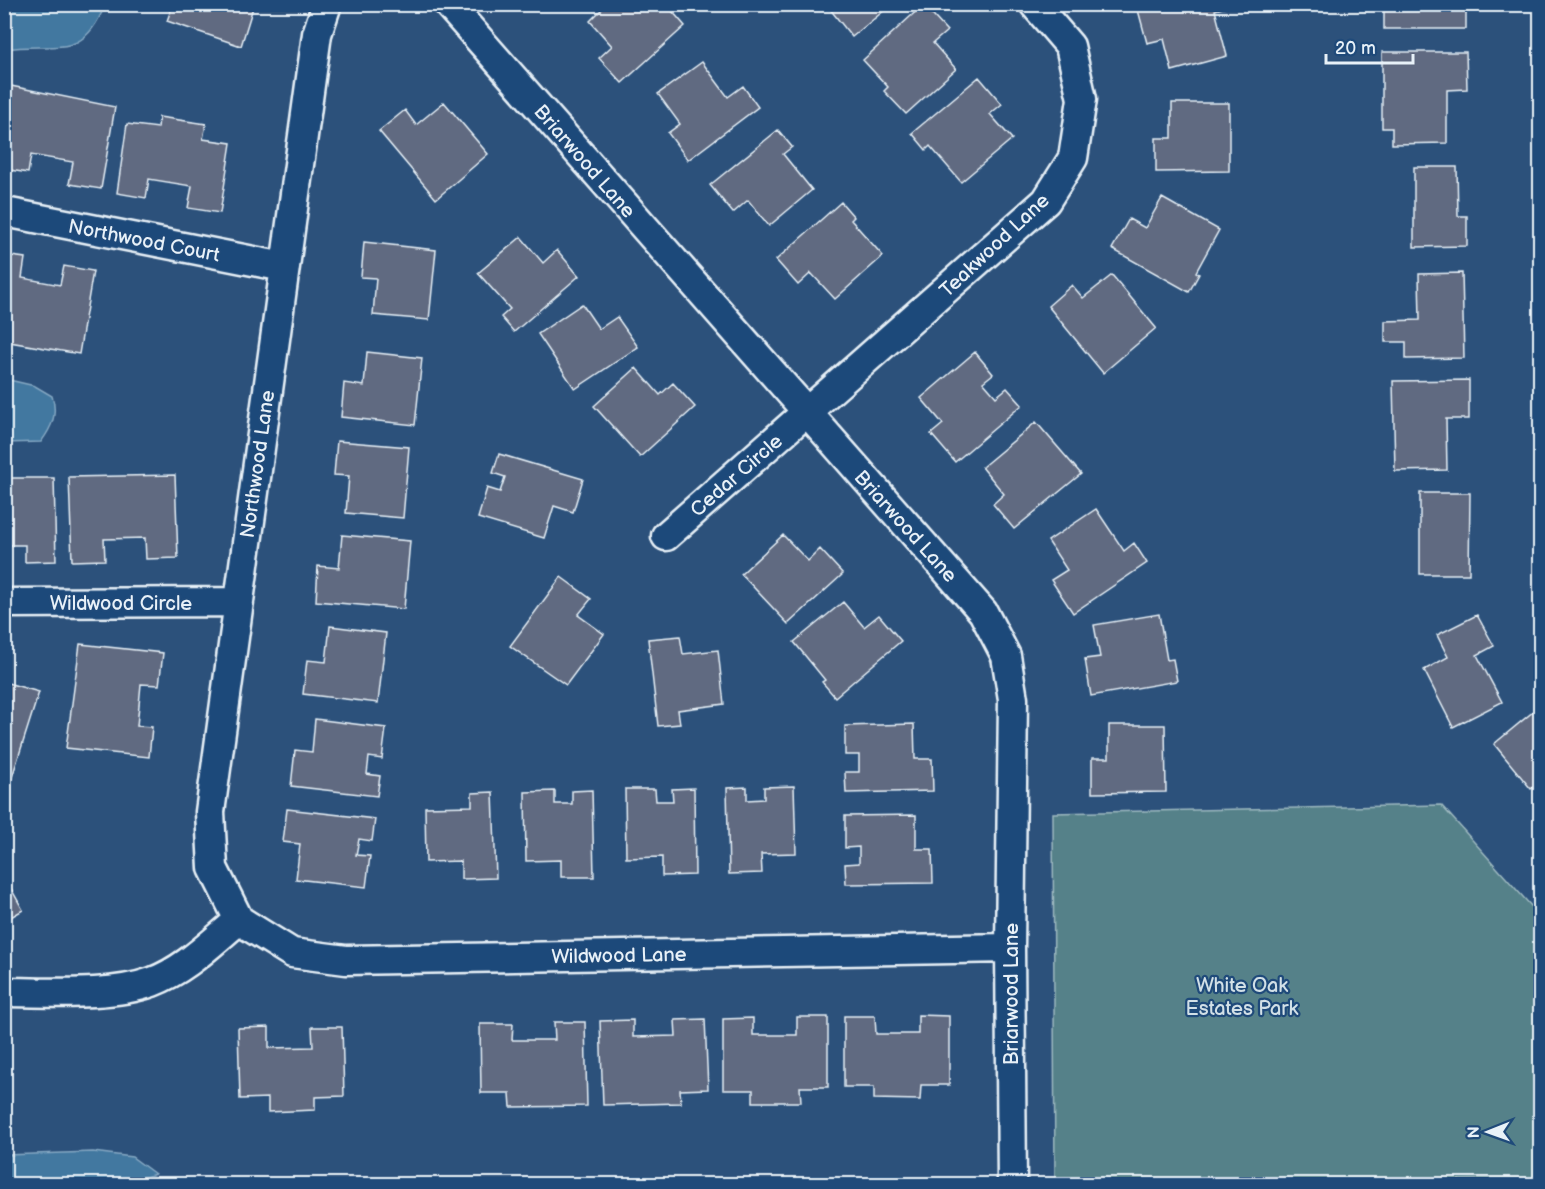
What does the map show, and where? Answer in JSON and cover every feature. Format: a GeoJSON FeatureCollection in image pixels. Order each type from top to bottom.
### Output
{"type":"FeatureCollection","features":[{"type":"Feature","properties":{"kind":"street","name":"Northwood Lane"},"geometry":{"type":"LineString","coordinates":[[239,921],[213,868],[210,812],[317,34],[327,4]]}},
{"type":"Feature","properties":{"kind":"street","name":"Briarwood Lane"},"geometry":{"type":"LineString","coordinates":[[448,4],[982,612],[1006,656],[1013,699],[1010,948],[1012,1185]]}},
{"type":"Feature","properties":{"kind":"street","name":"Teakwood Lane"},"geometry":{"type":"LineString","coordinates":[[806,413],[1046,201],[1073,158],[1082,99],[1070,46],[1034,4]]}},
{"type":"Feature","properties":{"kind":"street","name":"Northwood Court"},"geometry":{"type":"LineString","coordinates":[[5,212],[284,267]]}},
{"type":"Feature","properties":{"kind":"street","name":"Cedar Circle"},"geometry":{"type":"LineString","coordinates":[[666,536],[806,413]]}},
{"type":"Feature","properties":{"kind":"street","name":"Wildwood Circle"},"geometry":{"type":"LineString","coordinates":[[4,603],[238,602]]}},
{"type":"Feature","properties":{"kind":"street","name":"Wildwood Lane"},"geometry":{"type":"LineString","coordinates":[[239,921],[292,953],[346,960],[1010,948]]}},
{"type":"Feature","properties":{"kind":"street"},"geometry":{"type":"LineString","coordinates":[[4,992],[106,991],[152,982],[190,962],[239,921]]}},
{"type":"Feature","properties":{"kind":"green space","name":"White Oak Estates Park"},"geometry":{"type":"Polygon","coordinates":[[[1441,805],[1540,916],[1540,1178],[1240,1184],[1055,1184],[1053,813],[1441,805]]]}},
{"type":"Feature","properties":{"kind":"water"},"geometry":{"type":"Polygon","coordinates":[[[5,4],[105,5],[87,35],[76,42],[65,46],[5,49],[5,4]]]}},
{"type":"Feature","properties":{"kind":"water"},"geometry":{"type":"Polygon","coordinates":[[[5,379],[35,386],[52,396],[53,420],[41,442],[5,443],[5,379]]]}},
{"type":"Feature","properties":{"kind":"water"},"geometry":{"type":"Polygon","coordinates":[[[93,1152],[132,1157],[155,1174],[139,1179],[101,1184],[5,1184],[5,1155],[93,1152]]]}},
{"type":"Feature","properties":{"kind":"building"},"geometry":{"type":"Polygon","coordinates":[[[164,4],[254,4],[241,46],[167,21],[172,7],[164,4]]]}},
{"type":"Feature","properties":{"kind":"building"},"geometry":{"type":"Polygon","coordinates":[[[607,4],[666,4],[685,26],[622,83],[599,58],[612,46],[590,21],[607,4]]]}},
{"type":"Feature","properties":{"kind":"building"},"geometry":{"type":"Polygon","coordinates":[[[826,4],[892,4],[852,37],[826,4]]]}},
{"type":"Feature","properties":{"kind":"building"},"geometry":{"type":"Polygon","coordinates":[[[1158,4],[1226,4],[1227,7],[1215,10],[1227,56],[1172,71],[1164,39],[1147,43],[1138,10],[1158,4]]]}},
{"type":"Feature","properties":{"kind":"building"},"geometry":{"type":"Polygon","coordinates":[[[1384,4],[1466,4],[1466,29],[1384,29],[1384,4]]]}},
{"type":"Feature","properties":{"kind":"building"},"geometry":{"type":"Polygon","coordinates":[[[923,5],[947,31],[933,43],[956,69],[906,114],[884,91],[888,87],[863,60],[923,5]]]}},
{"type":"Feature","properties":{"kind":"building"},"geometry":{"type":"Polygon","coordinates":[[[1382,52],[1466,52],[1467,89],[1447,90],[1447,143],[1392,144],[1392,128],[1382,128],[1382,52]]]}},
{"type":"Feature","properties":{"kind":"building"},"geometry":{"type":"Polygon","coordinates":[[[702,62],[728,97],[743,86],[758,107],[688,160],[668,133],[680,124],[658,94],[702,62]]]}},
{"type":"Feature","properties":{"kind":"building"},"geometry":{"type":"Polygon","coordinates":[[[979,77],[1002,104],[990,114],[1012,139],[961,182],[930,146],[926,150],[912,133],[979,77]]]}},
{"type":"Feature","properties":{"kind":"building"},"geometry":{"type":"Polygon","coordinates":[[[11,86],[115,107],[101,189],[69,184],[73,162],[31,155],[28,173],[4,169],[4,129],[11,86]]]}},
{"type":"Feature","properties":{"kind":"building"},"geometry":{"type":"Polygon","coordinates":[[[444,102],[488,154],[436,199],[379,131],[405,110],[416,125],[444,102]]]}},
{"type":"Feature","properties":{"kind":"building"},"geometry":{"type":"Polygon","coordinates":[[[1172,103],[1229,103],[1229,171],[1156,172],[1156,138],[1172,138],[1172,103]]]}},
{"type":"Feature","properties":{"kind":"building"},"geometry":{"type":"Polygon","coordinates":[[[159,117],[206,124],[203,139],[231,143],[220,213],[188,208],[192,186],[149,179],[146,198],[117,193],[127,124],[158,128],[159,117]]]}},
{"type":"Feature","properties":{"kind":"building"},"geometry":{"type":"Polygon","coordinates":[[[778,130],[792,147],[783,154],[812,190],[769,226],[748,200],[733,213],[710,185],[778,130]]]}},
{"type":"Feature","properties":{"kind":"building"},"geometry":{"type":"Polygon","coordinates":[[[1414,167],[1457,167],[1458,216],[1467,216],[1467,246],[1414,247],[1414,167]]]}},
{"type":"Feature","properties":{"kind":"building"},"geometry":{"type":"Polygon","coordinates":[[[1162,198],[1219,230],[1196,272],[1199,274],[1189,292],[1112,249],[1129,219],[1145,228],[1162,198]]]}},
{"type":"Feature","properties":{"kind":"building"},"geometry":{"type":"Polygon","coordinates":[[[841,202],[854,217],[851,220],[883,256],[835,299],[811,273],[798,285],[776,260],[841,202]]]}},
{"type":"Feature","properties":{"kind":"building"},"geometry":{"type":"Polygon","coordinates":[[[521,237],[543,263],[557,250],[579,276],[514,332],[501,317],[510,309],[478,273],[521,237]]]}},
{"type":"Feature","properties":{"kind":"building"},"geometry":{"type":"Polygon","coordinates":[[[364,242],[436,250],[429,320],[373,315],[376,278],[361,277],[364,242]]]}},
{"type":"Feature","properties":{"kind":"building"},"geometry":{"type":"Polygon","coordinates":[[[4,255],[25,258],[22,278],[60,285],[64,266],[93,271],[79,354],[4,341],[4,255]]]}},
{"type":"Feature","properties":{"kind":"building"},"geometry":{"type":"Polygon","coordinates":[[[1462,273],[1464,358],[1406,359],[1406,342],[1385,342],[1385,321],[1420,320],[1419,274],[1462,273]]]}},
{"type":"Feature","properties":{"kind":"building"},"geometry":{"type":"Polygon","coordinates":[[[1112,275],[1156,328],[1103,373],[1048,306],[1072,285],[1083,298],[1112,275]]]}},
{"type":"Feature","properties":{"kind":"building"},"geometry":{"type":"Polygon","coordinates":[[[582,304],[599,329],[617,317],[638,347],[575,389],[538,334],[582,304]]]}},
{"type":"Feature","properties":{"kind":"building"},"geometry":{"type":"Polygon","coordinates":[[[367,352],[422,358],[415,425],[341,417],[344,383],[364,386],[367,352]]]}},
{"type":"Feature","properties":{"kind":"building"},"geometry":{"type":"Polygon","coordinates":[[[975,352],[993,374],[983,382],[996,397],[1007,388],[1022,405],[955,462],[931,434],[943,424],[921,398],[975,352]]]}},
{"type":"Feature","properties":{"kind":"building"},"geometry":{"type":"Polygon","coordinates":[[[636,368],[660,395],[673,383],[695,407],[640,457],[594,406],[636,368]]]}},
{"type":"Feature","properties":{"kind":"building"},"geometry":{"type":"Polygon","coordinates":[[[1469,380],[1469,419],[1446,419],[1447,470],[1395,471],[1393,381],[1469,380]]]}},
{"type":"Feature","properties":{"kind":"building"},"geometry":{"type":"Polygon","coordinates":[[[1036,422],[1081,474],[1014,529],[993,504],[1004,494],[982,467],[1036,422]]]}},
{"type":"Feature","properties":{"kind":"building"},"geometry":{"type":"Polygon","coordinates":[[[337,441],[409,447],[403,518],[346,513],[349,476],[334,475],[337,441]]]}},
{"type":"Feature","properties":{"kind":"building"},"geometry":{"type":"Polygon","coordinates":[[[499,454],[583,479],[573,512],[554,506],[544,538],[478,518],[487,488],[500,492],[505,477],[493,473],[499,454]]]}},
{"type":"Feature","properties":{"kind":"building"},"geometry":{"type":"Polygon","coordinates":[[[175,475],[178,558],[146,559],[145,538],[104,539],[105,560],[72,561],[69,477],[175,475]]]}},
{"type":"Feature","properties":{"kind":"building"},"geometry":{"type":"Polygon","coordinates":[[[4,478],[54,478],[56,561],[25,562],[25,545],[4,545],[4,478]]]}},
{"type":"Feature","properties":{"kind":"building"},"geometry":{"type":"Polygon","coordinates":[[[1420,493],[1470,493],[1469,574],[1420,574],[1420,493]]]}},
{"type":"Feature","properties":{"kind":"building"},"geometry":{"type":"Polygon","coordinates":[[[1096,509],[1124,551],[1134,543],[1147,563],[1073,613],[1051,580],[1067,570],[1048,541],[1096,509]]]}},
{"type":"Feature","properties":{"kind":"building"},"geometry":{"type":"Polygon","coordinates":[[[342,535],[410,541],[404,609],[316,601],[318,566],[339,568],[342,535]]]}},
{"type":"Feature","properties":{"kind":"building"},"geometry":{"type":"Polygon","coordinates":[[[783,535],[808,561],[820,549],[843,574],[788,624],[741,574],[783,535]]]}},
{"type":"Feature","properties":{"kind":"building"},"geometry":{"type":"Polygon","coordinates":[[[561,577],[591,599],[578,615],[604,634],[566,685],[510,646],[561,577]]]}},
{"type":"Feature","properties":{"kind":"building"},"geometry":{"type":"Polygon","coordinates":[[[843,602],[864,627],[879,615],[901,641],[835,697],[822,682],[825,680],[794,642],[843,602]]]}},
{"type":"Feature","properties":{"kind":"building"},"geometry":{"type":"Polygon","coordinates":[[[1159,614],[1167,660],[1173,659],[1177,681],[1091,696],[1085,659],[1100,657],[1094,625],[1159,614]]]}},
{"type":"Feature","properties":{"kind":"building"},"geometry":{"type":"Polygon","coordinates":[[[1477,615],[1494,646],[1477,655],[1502,702],[1453,727],[1424,670],[1448,657],[1437,635],[1477,615]]]}},
{"type":"Feature","properties":{"kind":"building"},"geometry":{"type":"Polygon","coordinates":[[[330,626],[386,633],[378,703],[303,694],[307,660],[326,662],[330,626]]]}},
{"type":"Feature","properties":{"kind":"building"},"geometry":{"type":"Polygon","coordinates":[[[680,636],[683,654],[718,650],[724,704],[678,710],[680,724],[658,726],[648,639],[680,636]]]}},
{"type":"Feature","properties":{"kind":"building"},"geometry":{"type":"Polygon","coordinates":[[[80,644],[163,653],[159,685],[141,684],[137,726],[152,727],[149,757],[66,748],[80,644]]]}},
{"type":"Feature","properties":{"kind":"building"},"geometry":{"type":"Polygon","coordinates":[[[4,682],[39,692],[7,793],[4,792],[4,682]]]}},
{"type":"Feature","properties":{"kind":"building"},"geometry":{"type":"Polygon","coordinates":[[[1540,706],[1540,782],[1531,789],[1494,744],[1540,706]]]}},
{"type":"Feature","properties":{"kind":"building"},"geometry":{"type":"Polygon","coordinates":[[[315,719],[386,728],[382,759],[369,757],[367,774],[380,776],[377,796],[291,786],[295,750],[312,752],[315,719]]]}},
{"type":"Feature","properties":{"kind":"building"},"geometry":{"type":"Polygon","coordinates":[[[914,724],[915,759],[932,759],[933,791],[846,793],[845,772],[859,772],[859,755],[845,755],[845,726],[914,724]]]}},
{"type":"Feature","properties":{"kind":"building"},"geometry":{"type":"Polygon","coordinates":[[[1109,725],[1165,725],[1166,792],[1092,793],[1092,758],[1109,758],[1109,725]]]}},
{"type":"Feature","properties":{"kind":"building"},"geometry":{"type":"Polygon","coordinates":[[[794,786],[796,853],[761,854],[762,873],[729,874],[727,788],[747,787],[747,800],[764,799],[764,787],[794,786]]]}},
{"type":"Feature","properties":{"kind":"building"},"geometry":{"type":"Polygon","coordinates":[[[694,788],[695,875],[662,876],[662,857],[626,858],[625,789],[655,789],[656,801],[673,801],[672,789],[694,788]]]}},
{"type":"Feature","properties":{"kind":"building"},"geometry":{"type":"Polygon","coordinates":[[[592,790],[594,877],[561,877],[561,860],[526,861],[525,792],[555,791],[555,804],[572,804],[572,791],[592,790]]]}},
{"type":"Feature","properties":{"kind":"building"},"geometry":{"type":"Polygon","coordinates":[[[493,792],[496,878],[461,879],[461,861],[426,862],[425,807],[472,806],[472,793],[493,792]]]}},
{"type":"Feature","properties":{"kind":"building"},"geometry":{"type":"Polygon","coordinates":[[[287,809],[375,819],[372,841],[359,839],[356,855],[370,856],[366,887],[296,879],[300,844],[283,842],[287,809]]]}},
{"type":"Feature","properties":{"kind":"building"},"geometry":{"type":"Polygon","coordinates":[[[916,815],[916,849],[932,849],[933,883],[846,884],[845,864],[859,863],[859,847],[845,848],[845,816],[916,815]]]}},
{"type":"Feature","properties":{"kind":"building"},"geometry":{"type":"Polygon","coordinates":[[[4,876],[23,910],[4,921],[4,876]]]}},
{"type":"Feature","properties":{"kind":"building"},"geometry":{"type":"Polygon","coordinates":[[[918,1015],[949,1016],[949,1085],[921,1085],[920,1100],[874,1099],[874,1087],[844,1087],[844,1016],[875,1016],[876,1034],[918,1034],[918,1015]]]}},
{"type":"Feature","properties":{"kind":"building"},"geometry":{"type":"Polygon","coordinates":[[[797,1017],[828,1017],[828,1087],[800,1087],[801,1102],[753,1102],[753,1090],[723,1090],[723,1019],[753,1018],[753,1035],[797,1035],[797,1017]]]}},
{"type":"Feature","properties":{"kind":"building"},"geometry":{"type":"Polygon","coordinates":[[[705,1019],[708,1089],[680,1090],[681,1103],[603,1105],[600,1021],[633,1020],[633,1037],[676,1036],[675,1020],[705,1019]]]}},
{"type":"Feature","properties":{"kind":"building"},"geometry":{"type":"Polygon","coordinates":[[[554,1022],[585,1022],[587,1106],[511,1107],[510,1093],[481,1093],[480,1024],[513,1024],[512,1040],[555,1040],[554,1022]]]}},
{"type":"Feature","properties":{"kind":"building"},"geometry":{"type":"Polygon","coordinates":[[[269,1027],[269,1048],[313,1047],[312,1027],[342,1027],[344,1096],[315,1097],[315,1110],[268,1112],[268,1098],[240,1099],[238,1028],[269,1027]]]}}]}
